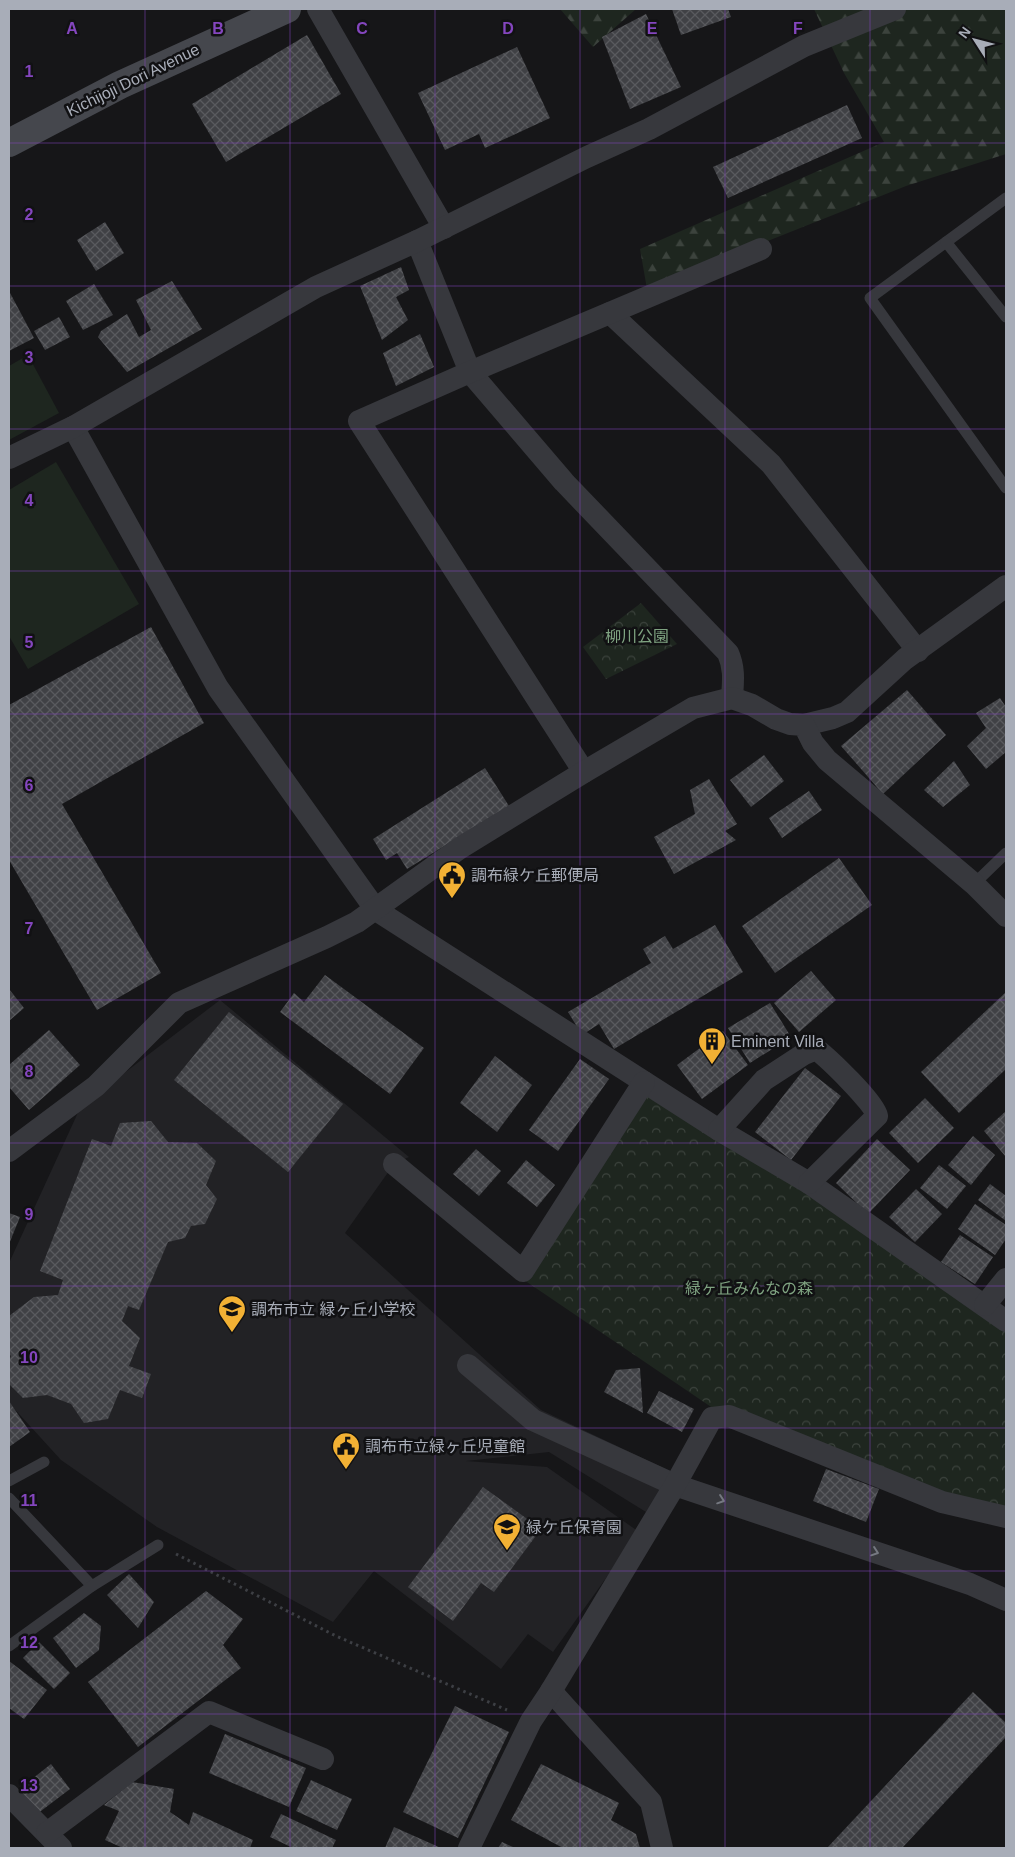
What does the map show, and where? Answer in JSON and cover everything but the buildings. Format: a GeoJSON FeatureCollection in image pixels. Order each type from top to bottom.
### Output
{"type":"FeatureCollection","features":[{"type":"Feature","properties":{"kind":"main road","name":"Kichijoji Dori Avenue"},"geometry":{"type":"LineString","coordinates":[[9,143],[120,84],[287,9]]}},
{"type":"Feature","properties":{"kind":"street"},"geometry":{"type":"LineString","coordinates":[[318,9],[444,228]]}},
{"type":"Feature","properties":{"kind":"street"},"geometry":{"type":"LineString","coordinates":[[9,458],[73,427],[316,287],[444,228],[587,157],[649,129],[804,46],[895,9]]}},
{"type":"Feature","properties":{"kind":"street"},"geometry":{"type":"LineString","coordinates":[[416,241],[470,372],[564,482],[728,653],[733,664],[734,675],[732,698]]}},
{"type":"Feature","properties":{"kind":"street"},"geometry":{"type":"LineString","coordinates":[[584,772],[359,421],[761,249]]}},
{"type":"Feature","properties":{"kind":"street"},"geometry":{"type":"LineString","coordinates":[[610,313],[771,464],[918,651]]}},
{"type":"Feature","properties":{"kind":"street"},"geometry":{"type":"LineString","coordinates":[[73,427],[218,688],[376,910],[719,1130],[808,1183],[1006,1321]]}},
{"type":"Feature","properties":{"kind":"street"},"geometry":{"type":"LineString","coordinates":[[9,1151],[96,1086],[179,1003],[327,937],[376,910],[460,848],[693,708],[732,698],[752,705],[776,719],[790,724],[804,725],[832,718],[846,712],[899,665],[1006,586]]}},
{"type":"Feature","properties":{"kind":"street"},"geometry":{"type":"LineString","coordinates":[[804,725],[813,743],[827,760],[974,884],[1006,916]]}},
{"type":"Feature","properties":{"kind":"street"},"geometry":{"type":"LineString","coordinates":[[719,1130],[764,1080],[804,1054],[816,1049],[862,1094],[877,1116],[808,1183]]}},
{"type":"Feature","properties":{"kind":"street"},"geometry":{"type":"LineString","coordinates":[[394,1164],[523,1271],[644,1082]]}},
{"type":"Feature","properties":{"kind":"street"},"geometry":{"type":"LineString","coordinates":[[985,1305],[1006,1279]]}},
{"type":"Feature","properties":{"kind":"street"},"geometry":{"type":"LineString","coordinates":[[468,1365],[534,1420],[675,1485],[970,1584],[1006,1600]]}},
{"type":"Feature","properties":{"kind":"street"},"geometry":{"type":"LineString","coordinates":[[469,1848],[531,1720],[551,1691],[675,1485],[712,1418],[722,1415],[729,1416],[942,1502],[1006,1517]]}},
{"type":"Feature","properties":{"kind":"street"},"geometry":{"type":"LineString","coordinates":[[551,1691],[651,1802],[662,1848]]}},
{"type":"Feature","properties":{"kind":"street"},"geometry":{"type":"LineString","coordinates":[[9,1795],[54,1841],[209,1712],[323,1759]]}},
{"type":"Feature","properties":{"kind":"lane"},"geometry":{"type":"LineString","coordinates":[[1006,198],[870,298],[1006,488]]}},
{"type":"Feature","properties":{"kind":"lane"},"geometry":{"type":"LineString","coordinates":[[946,242],[1006,317]]}},
{"type":"Feature","properties":{"kind":"lane"},"geometry":{"type":"LineString","coordinates":[[974,884],[1006,853]]}},
{"type":"Feature","properties":{"kind":"lane"},"geometry":{"type":"LineString","coordinates":[[9,1481],[44,1462]]}},
{"type":"Feature","properties":{"kind":"lane"},"geometry":{"type":"LineString","coordinates":[[9,1498],[92,1586]]}},
{"type":"Feature","properties":{"kind":"lane"},"geometry":{"type":"LineString","coordinates":[[9,1646],[92,1586],[158,1545]]}},
{"type":"Feature","properties":{"kind":"path"},"geometry":{"type":"LineString","coordinates":[[158,1545],[336,1636],[531,1720]]}},
{"type":"Feature","properties":{"kind":"shaded area","name":"調布市立 緑ヶ丘小学校"},"geometry":{"type":"Polygon","coordinates":[[[220,1000],[409,1157],[394,1164],[345,1233],[541,1410],[672,1472],[646,1512],[549,1452],[466,1461],[547,1467],[639,1532],[553,1652],[528,1634],[501,1669],[374,1571],[333,1622],[157,1527],[61,1460],[9,1403],[9,1263],[81,1106],[220,1000]]]}},
{"type":"Feature","properties":{"kind":"green space"},"geometry":{"type":"Polygon","coordinates":[[[560,9],[636,9],[593,47],[560,9]]]}},
{"type":"Feature","properties":{"kind":"green space"},"geometry":{"type":"Polygon","coordinates":[[[814,9],[1006,9],[1006,154],[906,186],[647,289],[640,249],[884,142],[844,73],[814,9]]]}},
{"type":"Feature","properties":{"kind":"green space"},"geometry":{"type":"Polygon","coordinates":[[[28,355],[59,413],[9,440],[9,366],[28,355]]]}},
{"type":"Feature","properties":{"kind":"green space"},"geometry":{"type":"Polygon","coordinates":[[[56,462],[139,604],[28,669],[9,636],[9,490],[56,462]]]}},
{"type":"Feature","properties":{"kind":"green space","name":"柳川公園"},"geometry":{"type":"Polygon","coordinates":[[[641,603],[677,644],[606,679],[583,647],[641,603]]]}},
{"type":"Feature","properties":{"kind":"green space","name":"緑ヶ丘みんなの森"},"geometry":{"type":"Polygon","coordinates":[[[644,1082],[1006,1321],[1006,1517],[723,1415],[524,1280],[644,1082]]]}},
{"type":"Feature","properties":{"kind":"place","name":"調布緑ケ丘郵便局"},"geometry":{"type":"Point","coordinates":[452,899]}},
{"type":"Feature","properties":{"kind":"place","name":"Eminent Villa"},"geometry":{"type":"Point","coordinates":[712,1065]}},
{"type":"Feature","properties":{"kind":"place","name":"調布市立 緑ヶ丘小学校"},"geometry":{"type":"Point","coordinates":[232,1333]}},
{"type":"Feature","properties":{"kind":"place","name":"調布市立緑ヶ丘児童館"},"geometry":{"type":"Point","coordinates":[346,1470]}},
{"type":"Feature","properties":{"kind":"place","name":"緑ケ丘保育園"},"geometry":{"type":"Point","coordinates":[507,1551]}}]}
